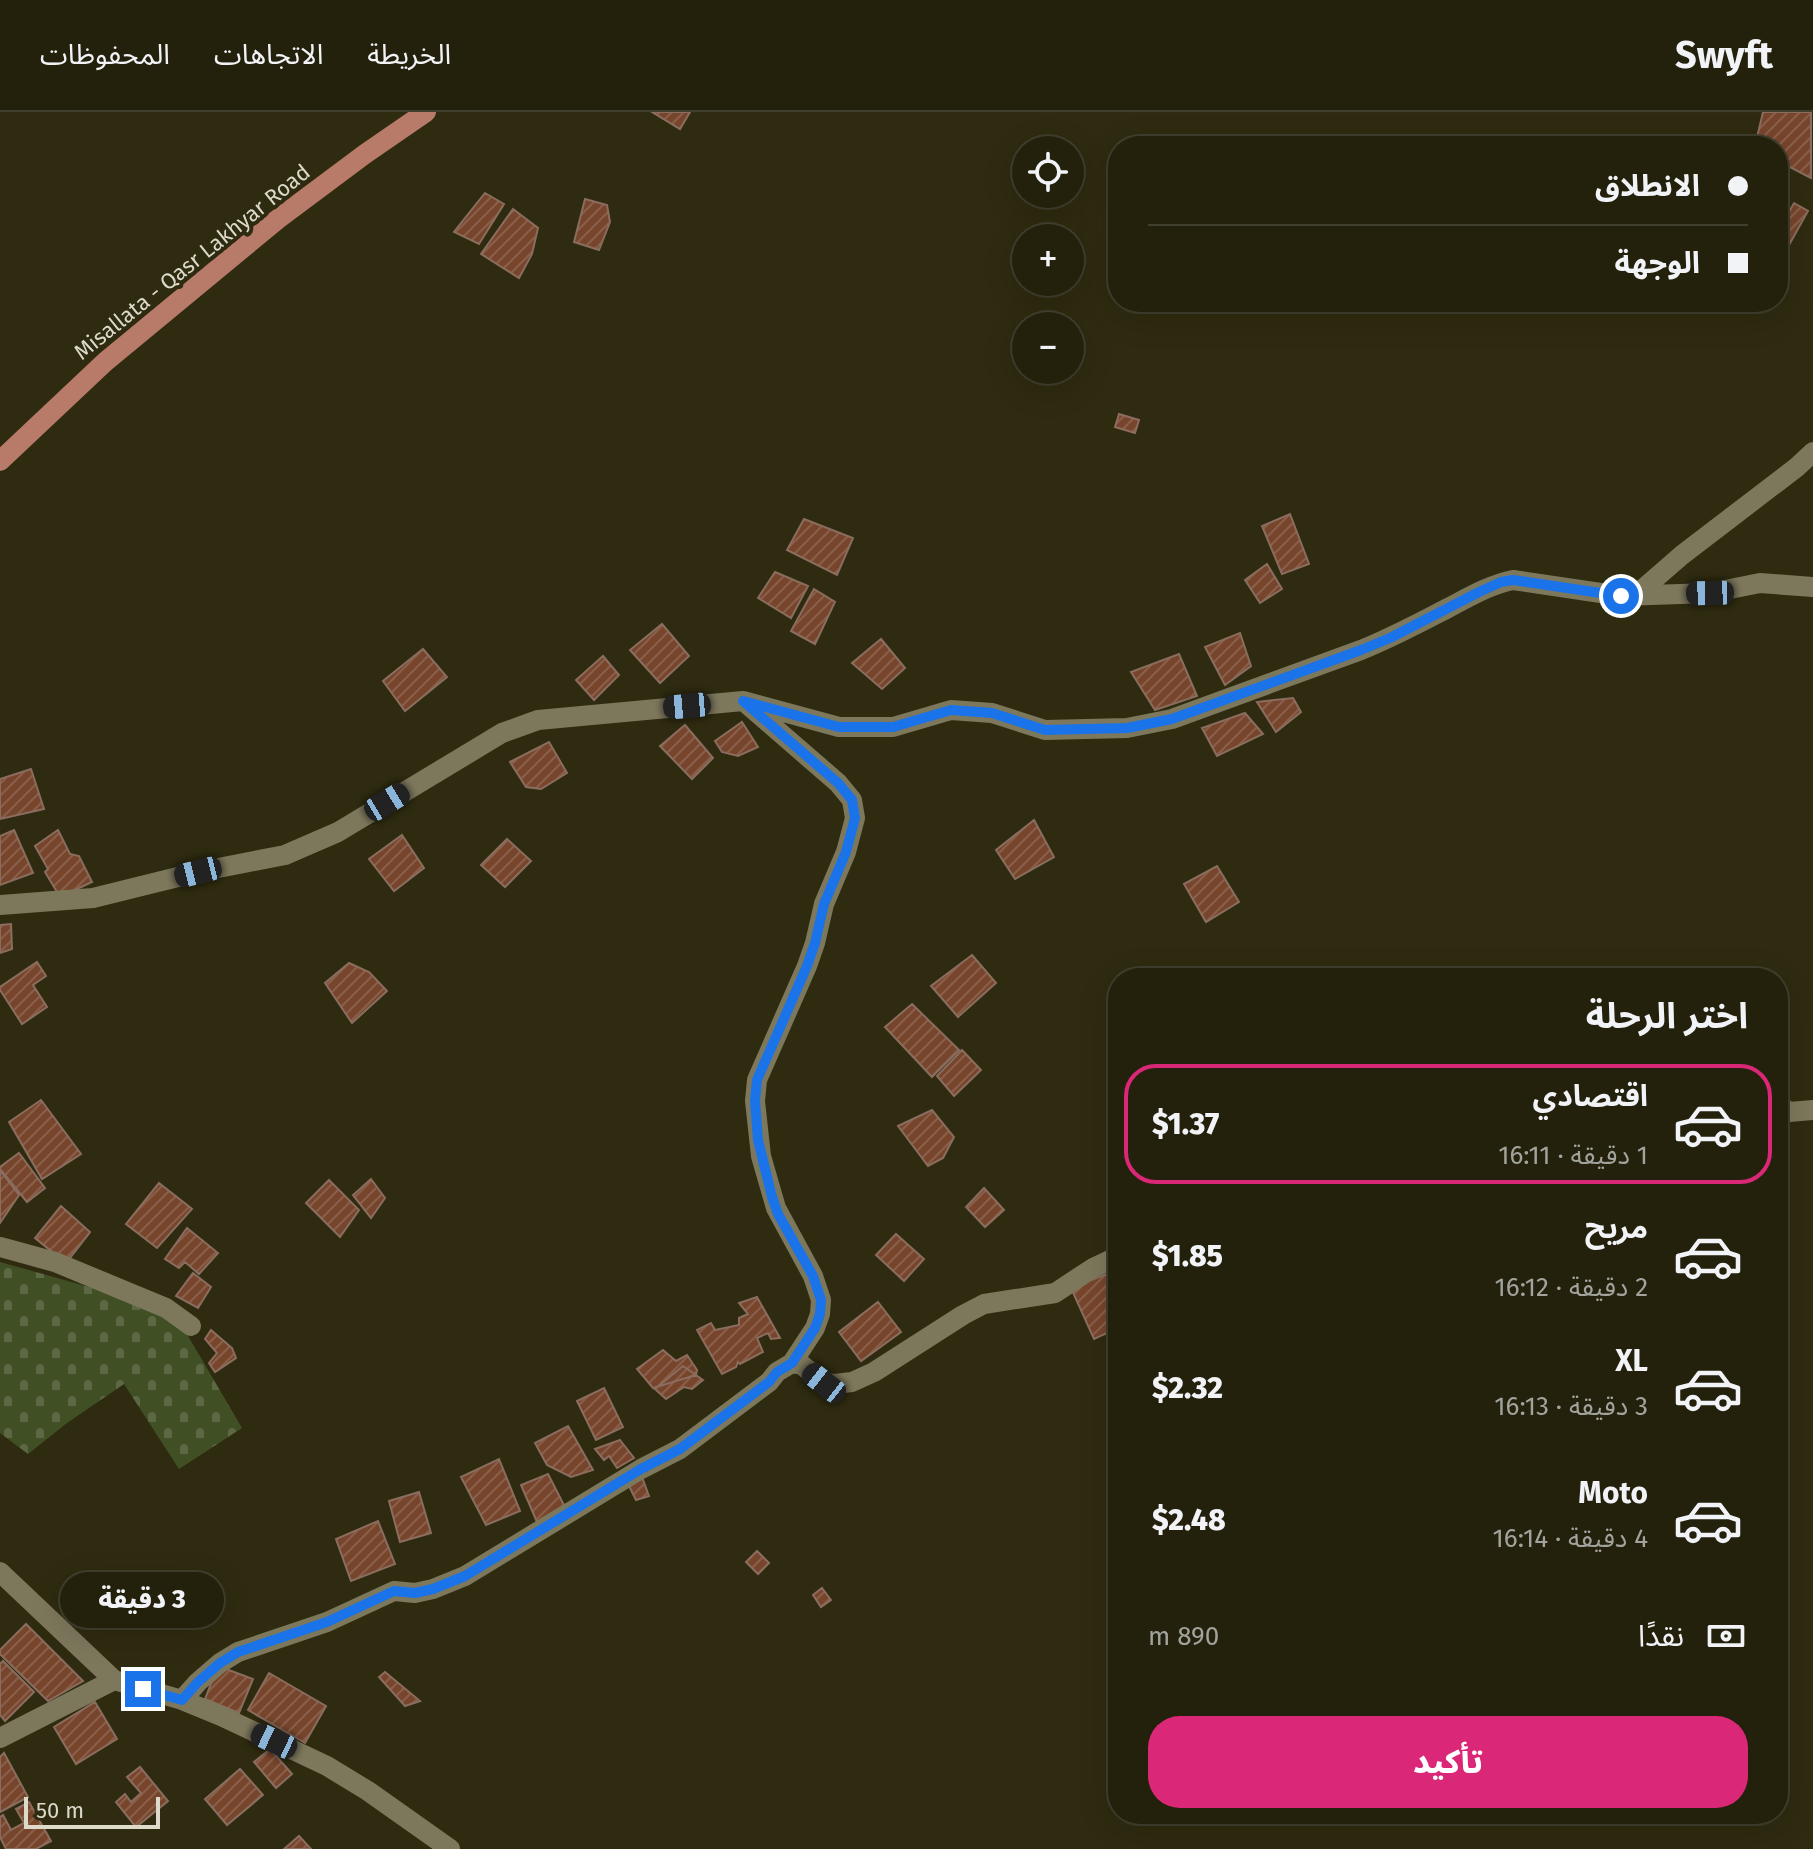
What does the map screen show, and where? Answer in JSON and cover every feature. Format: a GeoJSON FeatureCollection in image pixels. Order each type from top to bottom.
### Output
{"type":"FeatureCollection","features":[{"type":"Feature","properties":{"kind":"main road","name":"Misallata - Qasr Lakhyar Road"},"geometry":{"type":"LineString","coordinates":[[2,456],[105,362],[278,219],[426,112]]}},
{"type":"Feature","properties":{"kind":"street"},"geometry":{"type":"LineString","coordinates":[[1636,595],[1813,452]]}},
{"type":"Feature","properties":{"kind":"street"},"geometry":{"type":"LineString","coordinates":[[0,905],[93,898],[198,872],[285,855],[338,832],[502,733],[538,720],[743,701],[839,727],[893,727],[951,710],[992,713],[1045,730],[1127,728],[1172,719],[1376,644],[1501,582],[1513,580],[1621,596],[1710,593],[1760,583],[1813,587]]}},
{"type":"Feature","properties":{"kind":"street"},"geometry":{"type":"LineString","coordinates":[[182,1700],[220,1663],[238,1652],[327,1622],[394,1591],[415,1593],[465,1576],[641,1469],[680,1449],[792,1363],[815,1328],[821,1300],[813,1276],[776,1208],[759,1148],[756,1090],[757,1080],[815,943],[824,904],[846,852],[855,818],[852,800],[838,783],[743,701]]}},
{"type":"Feature","properties":{"kind":"street"},"geometry":{"type":"LineString","coordinates":[[1788,1111],[1813,1110]]}},
{"type":"Feature","properties":{"kind":"street"},"geometry":{"type":"LineString","coordinates":[[0,1247],[55,1262],[166,1308],[191,1326]]}},
{"type":"Feature","properties":{"kind":"street"},"geometry":{"type":"LineString","coordinates":[[792,1363],[802,1365],[824,1383],[852,1382],[874,1372],[984,1304],[1055,1293],[1108,1260]]}},
{"type":"Feature","properties":{"kind":"street"},"geometry":{"type":"LineString","coordinates":[[0,1572],[114,1680],[182,1700],[327,1766],[450,1849]]}},
{"type":"Feature","properties":{"kind":"street"},"geometry":{"type":"LineString","coordinates":[[0,1738],[114,1680]]}},
{"type":"Feature","properties":{"kind":"green space"},"geometry":{"type":"Polygon","coordinates":[[[0,1262],[93,1288],[181,1324],[242,1428],[179,1469],[124,1384],[28,1454],[0,1433],[0,1262]]]}},
{"type":"Feature","properties":{"kind":"building"},"geometry":{"type":"Polygon","coordinates":[[[652,112],[690,112],[680,129],[652,112]]]}},
{"type":"Feature","properties":{"kind":"building"},"geometry":{"type":"Polygon","coordinates":[[[1763,112],[1811,112],[1811,178],[1788,166],[1788,136],[1757,136],[1763,112]]]}},
{"type":"Feature","properties":{"kind":"building"},"geometry":{"type":"Polygon","coordinates":[[[485,193],[504,204],[479,244],[454,232],[485,193]]]}},
{"type":"Feature","properties":{"kind":"building"},"geometry":{"type":"Polygon","coordinates":[[[585,199],[607,205],[610,222],[599,250],[574,242],[585,199]]]}},
{"type":"Feature","properties":{"kind":"building"},"geometry":{"type":"Polygon","coordinates":[[[1794,203],[1808,211],[1788,247],[1788,214],[1794,203]]]}},
{"type":"Feature","properties":{"kind":"building"},"geometry":{"type":"Polygon","coordinates":[[[513,209],[538,228],[532,254],[519,278],[481,254],[513,209]]]}},
{"type":"Feature","properties":{"kind":"building"},"geometry":{"type":"Polygon","coordinates":[[[1119,414],[1139,420],[1135,433],[1115,427],[1119,414]]]}},
{"type":"Feature","properties":{"kind":"building"},"geometry":{"type":"Polygon","coordinates":[[[1290,514],[1309,564],[1282,574],[1262,526],[1290,514]]]}},
{"type":"Feature","properties":{"kind":"building"},"geometry":{"type":"Polygon","coordinates":[[[804,519],[853,538],[837,575],[787,550],[804,519]]]}},
{"type":"Feature","properties":{"kind":"building"},"geometry":{"type":"Polygon","coordinates":[[[1267,564],[1282,589],[1260,603],[1245,580],[1267,564]]]}},
{"type":"Feature","properties":{"kind":"building"},"geometry":{"type":"Polygon","coordinates":[[[775,572],[808,586],[791,618],[758,598],[775,572]]]}},
{"type":"Feature","properties":{"kind":"building"},"geometry":{"type":"Polygon","coordinates":[[[814,589],[835,602],[815,644],[791,631],[814,589]]]}},
{"type":"Feature","properties":{"kind":"building"},"geometry":{"type":"Polygon","coordinates":[[[662,624],[689,656],[660,683],[630,650],[662,624]]]}},
{"type":"Feature","properties":{"kind":"building"},"geometry":{"type":"Polygon","coordinates":[[[1240,633],[1251,666],[1225,685],[1205,647],[1240,633]]]}},
{"type":"Feature","properties":{"kind":"building"},"geometry":{"type":"Polygon","coordinates":[[[881,639],[905,668],[882,689],[852,663],[881,639]]]}},
{"type":"Feature","properties":{"kind":"building"},"geometry":{"type":"Polygon","coordinates":[[[423,649],[447,677],[405,711],[383,681],[423,649]]]}},
{"type":"Feature","properties":{"kind":"building"},"geometry":{"type":"Polygon","coordinates":[[[1179,654],[1197,696],[1155,710],[1131,672],[1179,654]]]}},
{"type":"Feature","properties":{"kind":"building"},"geometry":{"type":"Polygon","coordinates":[[[603,656],[619,675],[594,700],[576,680],[603,656]]]}},
{"type":"Feature","properties":{"kind":"building"},"geometry":{"type":"Polygon","coordinates":[[[1293,698],[1301,712],[1276,732],[1257,702],[1293,698]]]}},
{"type":"Feature","properties":{"kind":"building"},"geometry":{"type":"Polygon","coordinates":[[[1245,713],[1263,734],[1217,756],[1202,728],[1245,713]]]}},
{"type":"Feature","properties":{"kind":"building"},"geometry":{"type":"Polygon","coordinates":[[[742,722],[758,747],[738,756],[722,752],[715,741],[742,722]]]}},
{"type":"Feature","properties":{"kind":"building"},"geometry":{"type":"Polygon","coordinates":[[[685,725],[713,758],[692,779],[660,746],[685,725]]]}},
{"type":"Feature","properties":{"kind":"building"},"geometry":{"type":"Polygon","coordinates":[[[549,742],[567,773],[541,789],[526,787],[510,762],[549,742]]]}},
{"type":"Feature","properties":{"kind":"building"},"geometry":{"type":"Polygon","coordinates":[[[31,769],[44,809],[0,819],[0,779],[31,769]]]}},
{"type":"Feature","properties":{"kind":"building"},"geometry":{"type":"Polygon","coordinates":[[[1034,820],[1054,857],[1015,879],[996,850],[1034,820]]]}},
{"type":"Feature","properties":{"kind":"building"},"geometry":{"type":"Polygon","coordinates":[[[14,830],[33,873],[0,885],[0,836],[14,830]]]}},
{"type":"Feature","properties":{"kind":"building"},"geometry":{"type":"Polygon","coordinates":[[[58,830],[70,854],[79,856],[92,882],[60,897],[45,872],[48,869],[35,846],[58,830]]]}},
{"type":"Feature","properties":{"kind":"building"},"geometry":{"type":"Polygon","coordinates":[[[402,835],[424,868],[394,891],[369,859],[402,835]]]}},
{"type":"Feature","properties":{"kind":"building"},"geometry":{"type":"Polygon","coordinates":[[[507,839],[531,861],[505,887],[481,865],[507,839]]]}},
{"type":"Feature","properties":{"kind":"building"},"geometry":{"type":"Polygon","coordinates":[[[1217,866],[1239,902],[1206,922],[1184,884],[1217,866]]]}},
{"type":"Feature","properties":{"kind":"building"},"geometry":{"type":"Polygon","coordinates":[[[11,924],[12,949],[0,953],[0,925],[11,924]]]}},
{"type":"Feature","properties":{"kind":"building"},"geometry":{"type":"Polygon","coordinates":[[[972,955],[996,983],[958,1017],[931,986],[972,955]]]}},
{"type":"Feature","properties":{"kind":"building"},"geometry":{"type":"Polygon","coordinates":[[[37,962],[46,976],[33,985],[47,1007],[22,1024],[0,987],[37,962]]]}},
{"type":"Feature","properties":{"kind":"building"},"geometry":{"type":"Polygon","coordinates":[[[349,963],[369,972],[387,991],[352,1023],[325,983],[349,963]]]}},
{"type":"Feature","properties":{"kind":"building"},"geometry":{"type":"Polygon","coordinates":[[[912,1004],[959,1050],[932,1077],[885,1027],[912,1004]]]}},
{"type":"Feature","properties":{"kind":"building"},"geometry":{"type":"Polygon","coordinates":[[[962,1050],[981,1070],[954,1096],[937,1076],[962,1050]]]}},
{"type":"Feature","properties":{"kind":"building"},"geometry":{"type":"Polygon","coordinates":[[[41,1100],[81,1154],[42,1179],[9,1122],[41,1100]]]}},
{"type":"Feature","properties":{"kind":"building"},"geometry":{"type":"Polygon","coordinates":[[[932,1110],[954,1137],[943,1158],[928,1166],[898,1126],[932,1110]]]}},
{"type":"Feature","properties":{"kind":"building"},"geometry":{"type":"Polygon","coordinates":[[[19,1153],[45,1188],[27,1202],[0,1169],[19,1153]]]}},
{"type":"Feature","properties":{"kind":"building"},"geometry":{"type":"Polygon","coordinates":[[[0,1170],[19,1195],[0,1223],[0,1170]]]}},
{"type":"Feature","properties":{"kind":"building"},"geometry":{"type":"Polygon","coordinates":[[[371,1179],[385,1198],[371,1218],[353,1195],[371,1179]]]}},
{"type":"Feature","properties":{"kind":"building"},"geometry":{"type":"Polygon","coordinates":[[[329,1180],[359,1210],[340,1237],[306,1203],[329,1180]]]}},
{"type":"Feature","properties":{"kind":"building"},"geometry":{"type":"Polygon","coordinates":[[[159,1183],[192,1209],[157,1248],[126,1224],[159,1183]]]}},
{"type":"Feature","properties":{"kind":"building"},"geometry":{"type":"Polygon","coordinates":[[[984,1188],[1004,1210],[985,1227],[966,1207],[984,1188]]]}},
{"type":"Feature","properties":{"kind":"building"},"geometry":{"type":"Polygon","coordinates":[[[61,1206],[90,1232],[66,1263],[35,1238],[61,1206]]]}},
{"type":"Feature","properties":{"kind":"building"},"geometry":{"type":"Polygon","coordinates":[[[187,1228],[218,1253],[199,1274],[185,1262],[179,1268],[165,1259],[187,1228]]]}},
{"type":"Feature","properties":{"kind":"building"},"geometry":{"type":"Polygon","coordinates":[[[896,1234],[924,1259],[904,1281],[876,1255],[896,1234]]]}},
{"type":"Feature","properties":{"kind":"building"},"geometry":{"type":"Polygon","coordinates":[[[193,1273],[211,1287],[198,1308],[176,1296],[193,1273]]]}},
{"type":"Feature","properties":{"kind":"building"},"geometry":{"type":"Polygon","coordinates":[[[1108,1273],[1108,1333],[1094,1339],[1071,1288],[1108,1273]]]}},
{"type":"Feature","properties":{"kind":"building"},"geometry":{"type":"Polygon","coordinates":[[[757,1297],[780,1338],[771,1339],[768,1333],[757,1338],[763,1352],[740,1364],[738,1362],[736,1367],[722,1374],[697,1330],[711,1323],[715,1330],[739,1325],[739,1318],[748,1314],[739,1303],[757,1297]]]}},
{"type":"Feature","properties":{"kind":"building"},"geometry":{"type":"Polygon","coordinates":[[[878,1302],[901,1332],[861,1361],[839,1332],[878,1302]]]}},
{"type":"Feature","properties":{"kind":"building"},"geometry":{"type":"Polygon","coordinates":[[[211,1330],[232,1348],[236,1358],[215,1372],[209,1363],[217,1353],[205,1339],[211,1330]]]}},
{"type":"Feature","properties":{"kind":"building"},"geometry":{"type":"Polygon","coordinates":[[[663,1350],[676,1361],[687,1355],[697,1370],[696,1375],[653,1388],[637,1369],[663,1350]]]}},
{"type":"Feature","properties":{"kind":"building"},"geometry":{"type":"Polygon","coordinates":[[[683,1366],[703,1380],[692,1389],[684,1387],[666,1399],[655,1389],[683,1366]]]}},
{"type":"Feature","properties":{"kind":"building"},"geometry":{"type":"Polygon","coordinates":[[[604,1388],[623,1427],[596,1440],[577,1401],[604,1388]]]}},
{"type":"Feature","properties":{"kind":"building"},"geometry":{"type":"Polygon","coordinates":[[[568,1426],[593,1470],[571,1477],[547,1465],[535,1443],[568,1426]]]}},
{"type":"Feature","properties":{"kind":"building"},"geometry":{"type":"Polygon","coordinates":[[[620,1440],[634,1458],[617,1468],[609,1456],[604,1460],[595,1449],[620,1440]]]}},
{"type":"Feature","properties":{"kind":"building"},"geometry":{"type":"Polygon","coordinates":[[[499,1459],[520,1511],[486,1525],[461,1477],[499,1459]]]}},
{"type":"Feature","properties":{"kind":"building"},"geometry":{"type":"Polygon","coordinates":[[[548,1474],[565,1507],[537,1522],[521,1485],[548,1474]]]}},
{"type":"Feature","properties":{"kind":"building"},"geometry":{"type":"Polygon","coordinates":[[[642,1477],[649,1496],[636,1500],[628,1484],[642,1477]]]}},
{"type":"Feature","properties":{"kind":"building"},"geometry":{"type":"Polygon","coordinates":[[[419,1492],[431,1533],[400,1542],[389,1501],[419,1492]]]}},
{"type":"Feature","properties":{"kind":"building"},"geometry":{"type":"Polygon","coordinates":[[[378,1521],[395,1564],[351,1581],[336,1539],[378,1521]]]}},
{"type":"Feature","properties":{"kind":"building"},"geometry":{"type":"Polygon","coordinates":[[[757,1551],[769,1563],[758,1574],[746,1562],[757,1551]]]}},
{"type":"Feature","properties":{"kind":"building"},"geometry":{"type":"Polygon","coordinates":[[[822,1588],[831,1600],[821,1607],[813,1595],[822,1588]]]}},
{"type":"Feature","properties":{"kind":"building"},"geometry":{"type":"Polygon","coordinates":[[[26,1624],[83,1681],[48,1701],[0,1654],[0,1650],[26,1624]]]}},
{"type":"Feature","properties":{"kind":"building"},"geometry":{"type":"Polygon","coordinates":[[[3,1661],[34,1692],[5,1721],[0,1715],[0,1664],[3,1661]]]}},
{"type":"Feature","properties":{"kind":"building"},"geometry":{"type":"Polygon","coordinates":[[[218,1666],[253,1679],[239,1713],[205,1699],[218,1666]]]}},
{"type":"Feature","properties":{"kind":"building"},"geometry":{"type":"Polygon","coordinates":[[[385,1672],[420,1701],[405,1706],[379,1677],[385,1672]]]}},
{"type":"Feature","properties":{"kind":"building"},"geometry":{"type":"Polygon","coordinates":[[[269,1673],[326,1706],[305,1743],[248,1710],[269,1673]]]}},
{"type":"Feature","properties":{"kind":"building"},"geometry":{"type":"Polygon","coordinates":[[[95,1702],[117,1739],[76,1764],[54,1727],[95,1702]]]}},
{"type":"Feature","properties":{"kind":"building"},"geometry":{"type":"Polygon","coordinates":[[[270,1749],[292,1774],[276,1788],[254,1762],[270,1749]]]}},
{"type":"Feature","properties":{"kind":"building"},"geometry":{"type":"Polygon","coordinates":[[[4,1753],[28,1797],[0,1812],[0,1757],[4,1753]]]}},
{"type":"Feature","properties":{"kind":"building"},"geometry":{"type":"Polygon","coordinates":[[[140,1767],[168,1801],[136,1827],[116,1802],[125,1794],[131,1802],[141,1793],[127,1777],[140,1767]]]}},
{"type":"Feature","properties":{"kind":"building"},"geometry":{"type":"Polygon","coordinates":[[[240,1769],[263,1795],[227,1825],[205,1799],[240,1769]]]}},
{"type":"Feature","properties":{"kind":"building"},"geometry":{"type":"Polygon","coordinates":[[[29,1802],[51,1841],[36,1849],[6,1849],[0,1837],[0,1817],[3,1815],[11,1830],[24,1823],[16,1809],[29,1802]]]}},
{"type":"Feature","properties":{"kind":"building"},"geometry":{"type":"Polygon","coordinates":[[[299,1836],[311,1849],[284,1849],[299,1836]]]}},
{"type":"Feature","properties":{"kind":"route"},"geometry":{"type":"LineString","coordinates":[[143,1689],[182,1700],[220,1663],[238,1652],[327,1622],[394,1591],[415,1593],[465,1576],[641,1469],[680,1449],[792,1363],[815,1328],[821,1300],[813,1276],[776,1208],[761,1156],[755,1101],[757,1080],[807,966],[824,904],[846,852],[855,818],[852,800],[838,783],[743,701],[839,727],[893,727],[951,710],[992,713],[1045,730],[1127,728],[1172,719],[1390,638],[1501,582],[1513,580],[1621,596]]}}]}
